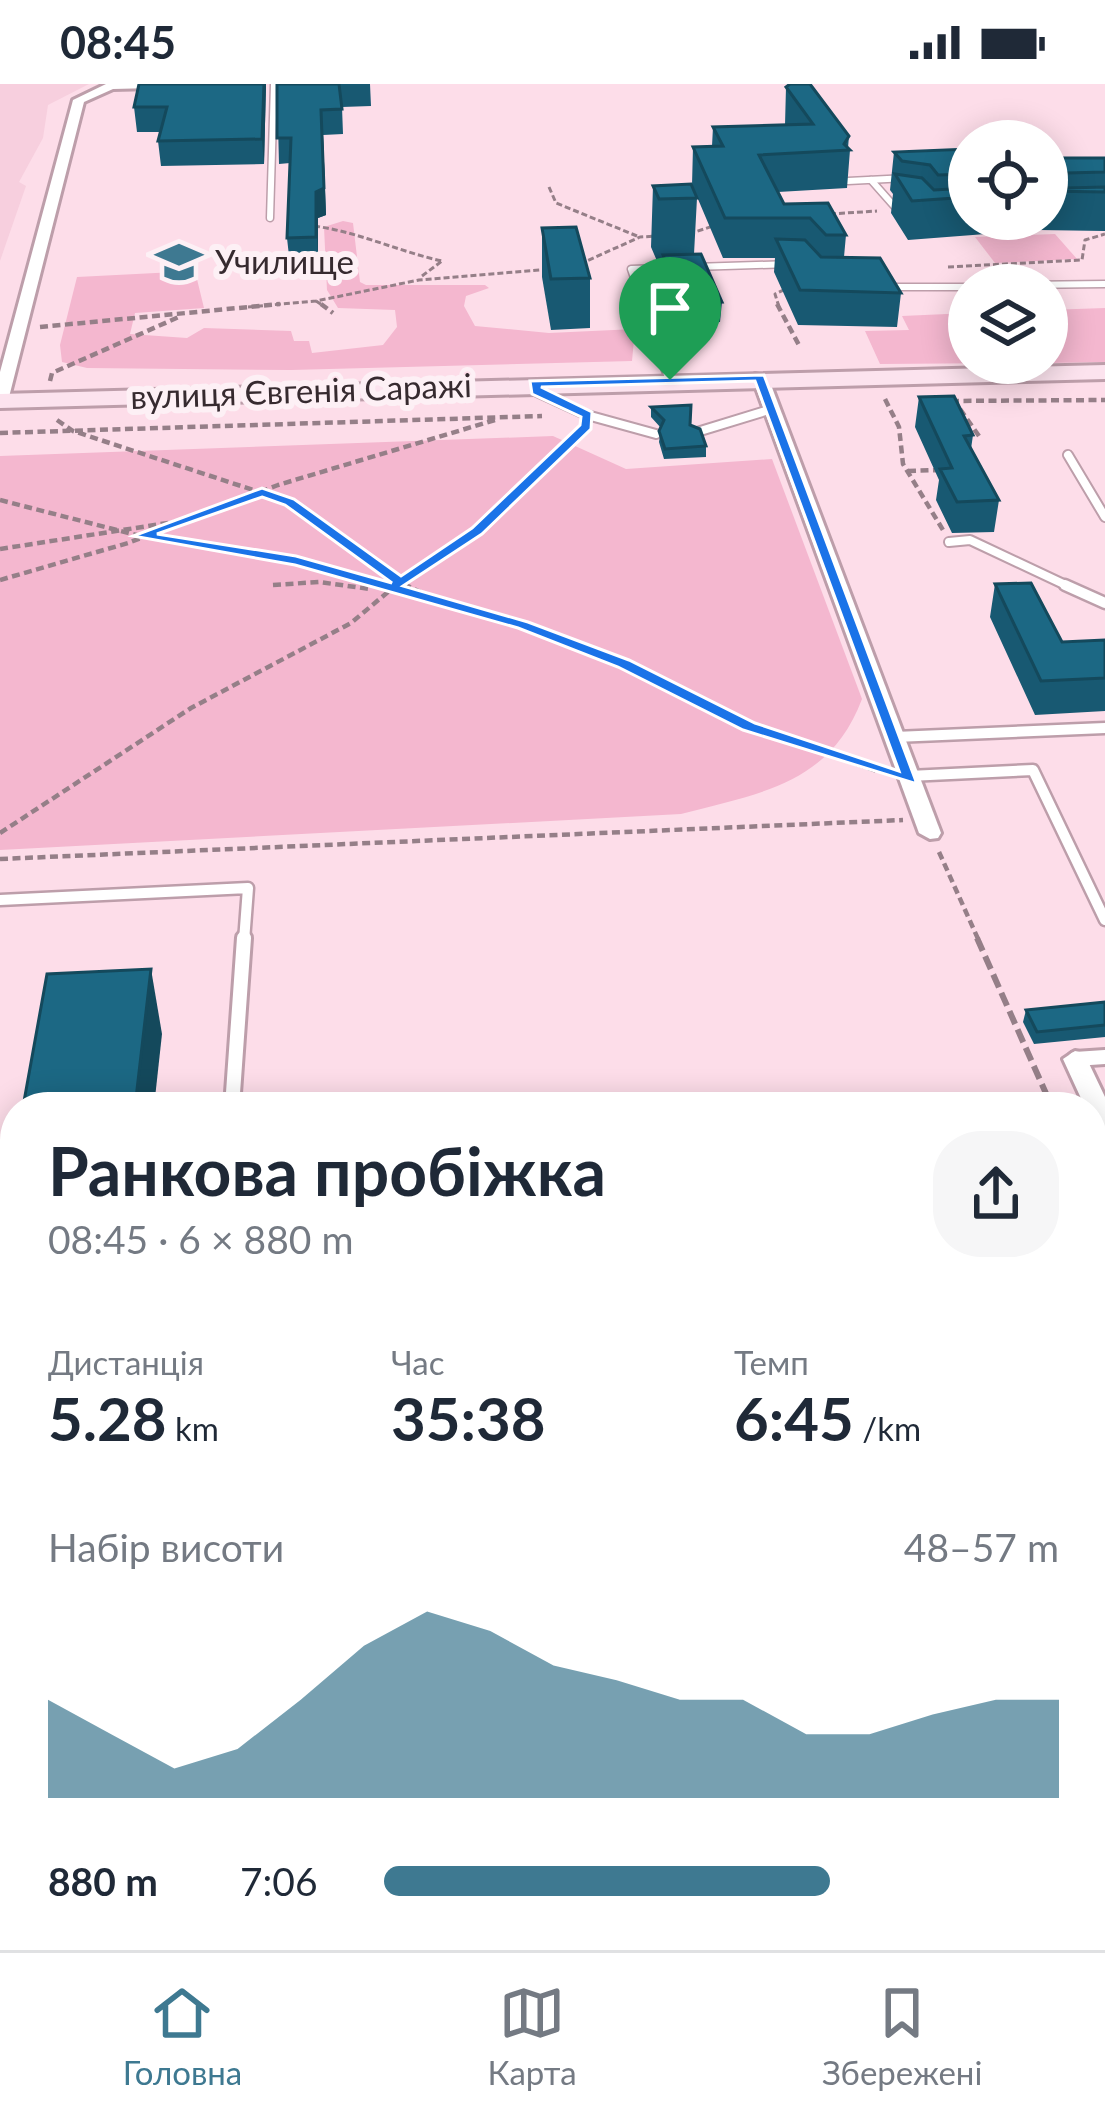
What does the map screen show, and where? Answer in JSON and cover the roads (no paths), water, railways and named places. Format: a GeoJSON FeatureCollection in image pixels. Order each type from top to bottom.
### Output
{"type":"FeatureCollection","features":[{"type":"Feature","properties":{"kind":"main road","name":"вулиця Євгенія Саражі"},"geometry":{"type":"LineString","coordinates":[[0,400],[760,377],[1105,372]]}},
{"type":"Feature","properties":{"kind":"street"},"geometry":{"type":"LineString","coordinates":[[0,400],[79,100],[111,86],[192,84]]}},
{"type":"Feature","properties":{"kind":"street"},"geometry":{"type":"LineString","coordinates":[[760,377],[927,826]]}},
{"type":"Feature","properties":{"kind":"street"},"geometry":{"type":"LineString","coordinates":[[1075,1059],[1090,1092]]}},
{"type":"Feature","properties":{"kind":"lane"},"geometry":{"type":"LineString","coordinates":[[270,218],[274,84]]}},
{"type":"Feature","properties":{"kind":"lane"},"geometry":{"type":"LineString","coordinates":[[848,181],[912,178]]}},
{"type":"Feature","properties":{"kind":"lane"},"geometry":{"type":"LineString","coordinates":[[871,180],[894,206],[922,210]]}},
{"type":"Feature","properties":{"kind":"lane"},"geometry":{"type":"LineString","coordinates":[[670,380],[631,269],[786,264],[808,268]]}},
{"type":"Feature","properties":{"kind":"lane"},"geometry":{"type":"LineString","coordinates":[[1068,284],[1105,284]]}},
{"type":"Feature","properties":{"kind":"lane"},"geometry":{"type":"LineString","coordinates":[[864,286],[948,287]]}},
{"type":"Feature","properties":{"kind":"lane"},"geometry":{"type":"LineString","coordinates":[[534,384],[537,392],[587,415],[656,434]]}},
{"type":"Feature","properties":{"kind":"lane"},"geometry":{"type":"LineString","coordinates":[[697,432],[772,409]]}},
{"type":"Feature","properties":{"kind":"lane"},"geometry":{"type":"LineString","coordinates":[[1068,455],[1105,517]]}},
{"type":"Feature","properties":{"kind":"lane"},"geometry":{"type":"LineString","coordinates":[[949,542],[970,540],[1105,603]]}},
{"type":"Feature","properties":{"kind":"lane"},"geometry":{"type":"LineString","coordinates":[[895,737],[1105,728]]}},
{"type":"Feature","properties":{"kind":"lane"},"geometry":{"type":"LineString","coordinates":[[910,779],[1033,770],[1105,920]]}},
{"type":"Feature","properties":{"kind":"lane"},"geometry":{"type":"LineString","coordinates":[[0,900],[248,888],[233,1092]]}},
{"type":"Feature","properties":{"kind":"lane"},"geometry":{"type":"LineString","coordinates":[[1075,1059],[1105,1057]]}},
{"type":"Feature","properties":{"kind":"place","name":"Училище"},"geometry":{"type":"Point","coordinates":[179,262]}}]}
